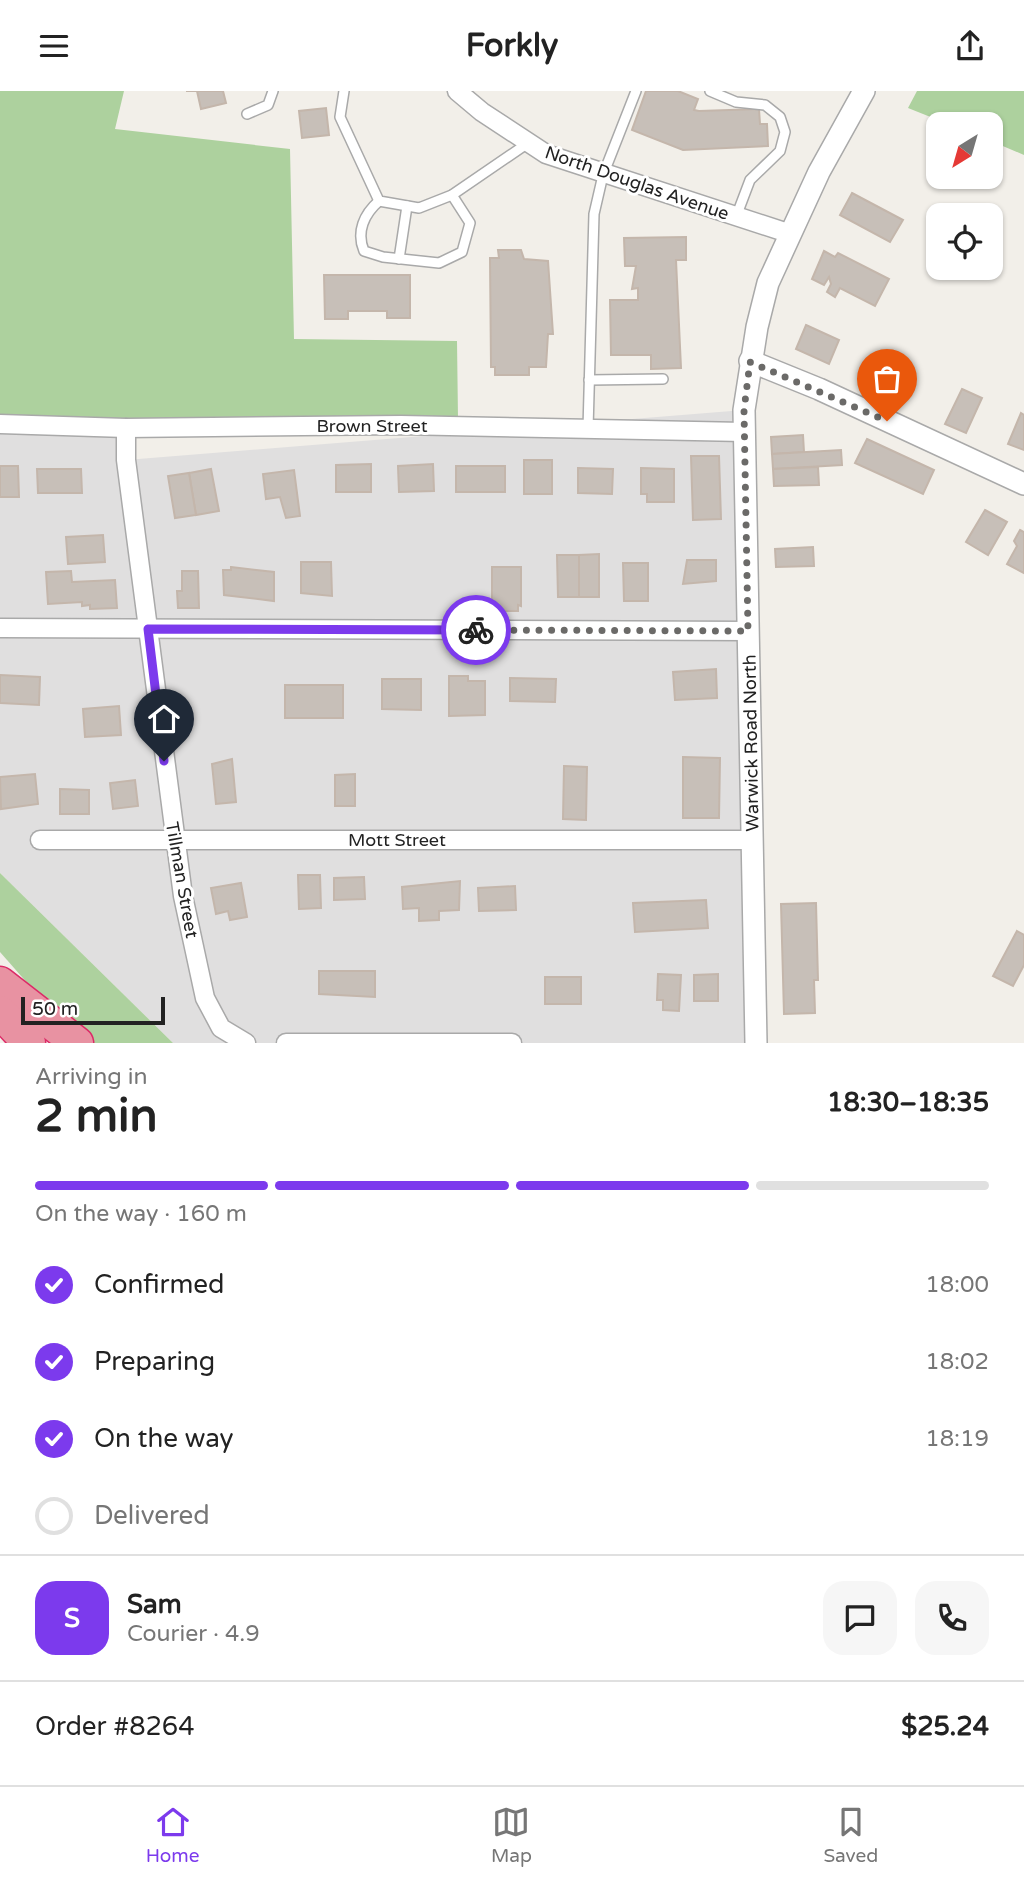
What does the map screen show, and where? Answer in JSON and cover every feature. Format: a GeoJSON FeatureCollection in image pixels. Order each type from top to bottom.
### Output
{"type":"FeatureCollection","features":[{"type":"Feature","properties":{"kind":"highway"},"geometry":{"type":"LineString","coordinates":[[0,983],[76,1043]]}},
{"type":"Feature","properties":{"kind":"highway"},"geometry":{"type":"LineString","coordinates":[[0,1012],[29,1043]]}},
{"type":"Feature","properties":{"kind":"street","name":"North Douglas Avenue"},"geometry":{"type":"LineString","coordinates":[[457,91],[482,112],[546,154],[603,175],[790,234]]}},
{"type":"Feature","properties":{"kind":"street","name":"Warwick Road North"},"geometry":{"type":"LineString","coordinates":[[756,1043],[744,432],[750,362],[768,283],[819,172],[864,91]]}},
{"type":"Feature","properties":{"kind":"street"},"geometry":{"type":"LineString","coordinates":[[750,362],[819,389],[1024,484]]}},
{"type":"Feature","properties":{"kind":"street","name":"Brown Street"},"geometry":{"type":"LineString","coordinates":[[0,424],[126,428],[401,425],[744,432]]}},
{"type":"Feature","properties":{"kind":"street","name":"Tillman Street"},"geometry":{"type":"LineString","coordinates":[[126,428],[126,460],[174,841],[205,998],[221,1028],[246,1043]]}},
{"type":"Feature","properties":{"kind":"street"},"geometry":{"type":"LineString","coordinates":[[0,628],[748,631]]}},
{"type":"Feature","properties":{"kind":"street","name":"Mott Street"},"geometry":{"type":"LineString","coordinates":[[40,840],[753,840]]}},
{"type":"Feature","properties":{"kind":"street"},"geometry":{"type":"LineString","coordinates":[[286,1043],[512,1043]]}},
{"type":"Feature","properties":{"kind":"lane"},"geometry":{"type":"LineString","coordinates":[[247,114],[268,105],[273,91]]}},
{"type":"Feature","properties":{"kind":"lane"},"geometry":{"type":"LineString","coordinates":[[344,91],[340,117],[379,201]]}},
{"type":"Feature","properties":{"kind":"lane"},"geometry":{"type":"LineString","coordinates":[[588,429],[594,214],[603,175],[636,91]]}},
{"type":"Feature","properties":{"kind":"lane"},"geometry":{"type":"LineString","coordinates":[[710,91],[737,102],[765,105],[780,117],[785,132],[780,152],[750,180],[736,217]]}},
{"type":"Feature","properties":{"kind":"lane"},"geometry":{"type":"LineString","coordinates":[[379,201],[419,208],[452,195],[528,143]]}},
{"type":"Feature","properties":{"kind":"lane"},"geometry":{"type":"LineString","coordinates":[[379,201],[367,212],[359,239],[364,251],[399,259],[439,263],[462,252],[470,223],[452,195]]}},
{"type":"Feature","properties":{"kind":"lane"},"geometry":{"type":"LineString","coordinates":[[399,259],[407,206]]}},
{"type":"Feature","properties":{"kind":"lane"},"geometry":{"type":"LineString","coordinates":[[589,380],[663,379]]}},
{"type":"Feature","properties":{"kind":"shaded area"},"geometry":{"type":"Polygon","coordinates":[[[744,410],[755,1043],[173,1043],[0,873],[0,424],[126,428],[126,460],[744,410]]]}},
{"type":"Feature","properties":{"kind":"green space"},"geometry":{"type":"Polygon","coordinates":[[[0,91],[124,91],[115,129],[290,149],[294,339],[457,341],[458,419],[0,427],[0,91]]]}},
{"type":"Feature","properties":{"kind":"green space"},"geometry":{"type":"Polygon","coordinates":[[[917,91],[1024,91],[1024,155],[1003,146],[1003,112],[926,112],[926,115],[908,108],[917,91]]]}},
{"type":"Feature","properties":{"kind":"green space"},"geometry":{"type":"Polygon","coordinates":[[[0,873],[173,1043],[80,1043],[0,952],[0,873]]]}},
{"type":"Feature","properties":{"kind":"building"},"geometry":{"type":"Polygon","coordinates":[[[197,91],[223,91],[226,103],[201,109],[197,91]]]}},
{"type":"Feature","properties":{"kind":"building"},"geometry":{"type":"Polygon","coordinates":[[[646,91],[678,91],[698,99],[694,110],[699,111],[759,109],[760,124],[767,124],[768,146],[683,150],[632,130],[646,91]]]}},
{"type":"Feature","properties":{"kind":"building"},"geometry":{"type":"Polygon","coordinates":[[[326,108],[329,135],[302,138],[299,111],[326,108]]]}},
{"type":"Feature","properties":{"kind":"building"},"geometry":{"type":"Polygon","coordinates":[[[852,193],[903,220],[890,242],[840,215],[852,193]]]}},
{"type":"Feature","properties":{"kind":"building"},"geometry":{"type":"Polygon","coordinates":[[[686,237],[686,260],[676,260],[681,368],[651,369],[651,355],[611,355],[610,300],[638,300],[638,288],[632,289],[636,266],[625,266],[624,238],[686,237]]]}},
{"type":"Feature","properties":{"kind":"building"},"geometry":{"type":"Polygon","coordinates":[[[498,250],[521,250],[524,259],[548,261],[553,334],[548,334],[546,367],[529,367],[529,375],[495,375],[495,367],[491,367],[490,258],[499,258],[498,250]]]}},
{"type":"Feature","properties":{"kind":"building"},"geometry":{"type":"Polygon","coordinates":[[[824,251],[835,257],[838,253],[889,279],[875,306],[840,288],[835,297],[827,292],[831,284],[829,277],[824,285],[812,279],[824,251]]]}},
{"type":"Feature","properties":{"kind":"building"},"geometry":{"type":"Polygon","coordinates":[[[324,275],[410,275],[410,318],[387,318],[387,311],[348,311],[348,319],[325,319],[324,275]]]}},
{"type":"Feature","properties":{"kind":"building"},"geometry":{"type":"Polygon","coordinates":[[[806,325],[839,340],[829,364],[796,349],[806,325]]]}},
{"type":"Feature","properties":{"kind":"building"},"geometry":{"type":"Polygon","coordinates":[[[962,389],[982,398],[966,433],[945,424],[962,389]]]}},
{"type":"Feature","properties":{"kind":"building"},"geometry":{"type":"Polygon","coordinates":[[[1021,413],[1024,415],[1024,450],[1008,444],[1021,413]]]}},
{"type":"Feature","properties":{"kind":"building"},"geometry":{"type":"Polygon","coordinates":[[[803,435],[804,452],[772,454],[771,437],[803,435]]]}},
{"type":"Feature","properties":{"kind":"building"},"geometry":{"type":"Polygon","coordinates":[[[867,439],[934,470],[923,494],[855,463],[867,439]]]}},
{"type":"Feature","properties":{"kind":"building"},"geometry":{"type":"Polygon","coordinates":[[[841,450],[842,465],[773,469],[772,454],[841,450]]]}},
{"type":"Feature","properties":{"kind":"building"},"geometry":{"type":"Polygon","coordinates":[[[691,456],[719,456],[721,519],[693,520],[691,456]]]}},
{"type":"Feature","properties":{"kind":"building"},"geometry":{"type":"Polygon","coordinates":[[[524,460],[552,460],[552,494],[524,494],[524,460]]]}},
{"type":"Feature","properties":{"kind":"building"},"geometry":{"type":"Polygon","coordinates":[[[371,464],[371,492],[336,492],[336,465],[371,464]]]}},
{"type":"Feature","properties":{"kind":"building"},"geometry":{"type":"Polygon","coordinates":[[[433,464],[434,491],[399,492],[398,466],[433,464]]]}},
{"type":"Feature","properties":{"kind":"building"},"geometry":{"type":"Polygon","coordinates":[[[0,466],[18,466],[19,497],[0,497],[0,466]]]}},
{"type":"Feature","properties":{"kind":"building"},"geometry":{"type":"Polygon","coordinates":[[[456,466],[505,466],[505,492],[456,492],[456,466]]]}},
{"type":"Feature","properties":{"kind":"building"},"geometry":{"type":"Polygon","coordinates":[[[818,467],[819,485],[774,486],[773,469],[818,467]]]}},
{"type":"Feature","properties":{"kind":"building"},"geometry":{"type":"Polygon","coordinates":[[[578,468],[613,469],[612,494],[578,493],[578,468]]]}},
{"type":"Feature","properties":{"kind":"building"},"geometry":{"type":"Polygon","coordinates":[[[641,468],[674,469],[674,502],[647,502],[647,494],[641,494],[641,468]]]}},
{"type":"Feature","properties":{"kind":"building"},"geometry":{"type":"Polygon","coordinates":[[[37,469],[81,469],[82,493],[38,493],[37,469]]]}},
{"type":"Feature","properties":{"kind":"building"},"geometry":{"type":"Polygon","coordinates":[[[211,469],[219,511],[196,515],[189,473],[211,469]]]}},
{"type":"Feature","properties":{"kind":"building"},"geometry":{"type":"Polygon","coordinates":[[[294,470],[300,516],[286,518],[280,497],[266,499],[263,474],[294,470]]]}},
{"type":"Feature","properties":{"kind":"building"},"geometry":{"type":"Polygon","coordinates":[[[189,473],[196,515],[175,518],[168,476],[189,473]]]}},
{"type":"Feature","properties":{"kind":"building"},"geometry":{"type":"Polygon","coordinates":[[[985,510],[1007,522],[988,555],[966,542],[985,510]]]}},
{"type":"Feature","properties":{"kind":"building"},"geometry":{"type":"Polygon","coordinates":[[[1020,530],[1024,532],[1024,573],[1007,564],[1017,546],[1014,541],[1020,530]]]}},
{"type":"Feature","properties":{"kind":"building"},"geometry":{"type":"Polygon","coordinates":[[[103,535],[105,562],[68,564],[66,537],[103,535]]]}},
{"type":"Feature","properties":{"kind":"building"},"geometry":{"type":"Polygon","coordinates":[[[813,547],[814,566],[776,567],[775,549],[813,547]]]}},
{"type":"Feature","properties":{"kind":"building"},"geometry":{"type":"Polygon","coordinates":[[[599,554],[599,597],[579,597],[579,555],[599,554]]]}},
{"type":"Feature","properties":{"kind":"building"},"geometry":{"type":"Polygon","coordinates":[[[557,555],[579,555],[579,597],[558,597],[557,555]]]}},
{"type":"Feature","properties":{"kind":"building"},"geometry":{"type":"Polygon","coordinates":[[[687,560],[716,560],[716,581],[683,584],[687,560]]]}},
{"type":"Feature","properties":{"kind":"building"},"geometry":{"type":"Polygon","coordinates":[[[301,562],[331,562],[332,596],[301,593],[301,562]]]}},
{"type":"Feature","properties":{"kind":"building"},"geometry":{"type":"Polygon","coordinates":[[[623,563],[648,563],[648,601],[624,601],[623,563]]]}},
{"type":"Feature","properties":{"kind":"building"},"geometry":{"type":"Polygon","coordinates":[[[231,567],[274,572],[274,601],[224,595],[223,570],[231,570],[231,567]]]}},
{"type":"Feature","properties":{"kind":"building"},"geometry":{"type":"Polygon","coordinates":[[[492,567],[521,567],[521,606],[518,605],[518,611],[496,611],[496,606],[492,606],[492,567]]]}},
{"type":"Feature","properties":{"kind":"building"},"geometry":{"type":"Polygon","coordinates":[[[71,571],[72,582],[115,580],[117,608],[90,609],[90,605],[82,606],[82,602],[48,604],[46,572],[71,571]]]}},
{"type":"Feature","properties":{"kind":"building"},"geometry":{"type":"Polygon","coordinates":[[[182,571],[198,571],[199,608],[178,608],[177,591],[182,591],[182,571]]]}},
{"type":"Feature","properties":{"kind":"building"},"geometry":{"type":"Polygon","coordinates":[[[716,669],[717,698],[675,700],[673,672],[716,669]]]}},
{"type":"Feature","properties":{"kind":"building"},"geometry":{"type":"Polygon","coordinates":[[[0,675],[40,677],[39,705],[0,703],[0,675]]]}},
{"type":"Feature","properties":{"kind":"building"},"geometry":{"type":"Polygon","coordinates":[[[449,676],[468,676],[468,681],[485,681],[485,715],[449,716],[449,676]]]}},
{"type":"Feature","properties":{"kind":"building"},"geometry":{"type":"Polygon","coordinates":[[[510,678],[556,679],[555,702],[510,701],[510,678]]]}},
{"type":"Feature","properties":{"kind":"building"},"geometry":{"type":"Polygon","coordinates":[[[382,679],[421,679],[421,710],[382,709],[382,679]]]}},
{"type":"Feature","properties":{"kind":"building"},"geometry":{"type":"Polygon","coordinates":[[[285,685],[343,685],[343,718],[285,718],[285,685]]]}},
{"type":"Feature","properties":{"kind":"building"},"geometry":{"type":"Polygon","coordinates":[[[119,706],[121,735],[85,737],[83,709],[119,706]]]}},
{"type":"Feature","properties":{"kind":"building"},"geometry":{"type":"Polygon","coordinates":[[[683,757],[720,758],[719,818],[683,818],[683,757]]]}},
{"type":"Feature","properties":{"kind":"building"},"geometry":{"type":"Polygon","coordinates":[[[232,759],[236,802],[216,804],[212,764],[232,759]]]}},
{"type":"Feature","properties":{"kind":"building"},"geometry":{"type":"Polygon","coordinates":[[[564,766],[587,767],[586,820],[563,819],[564,766]]]}},
{"type":"Feature","properties":{"kind":"building"},"geometry":{"type":"Polygon","coordinates":[[[35,774],[38,804],[1,809],[0,777],[35,774]]]}},
{"type":"Feature","properties":{"kind":"building"},"geometry":{"type":"Polygon","coordinates":[[[355,774],[355,806],[335,806],[335,775],[355,774]]]}},
{"type":"Feature","properties":{"kind":"building"},"geometry":{"type":"Polygon","coordinates":[[[135,780],[138,806],[113,809],[110,783],[135,780]]]}},
{"type":"Feature","properties":{"kind":"building"},"geometry":{"type":"Polygon","coordinates":[[[60,789],[89,790],[89,814],[60,814],[60,789]]]}},
{"type":"Feature","properties":{"kind":"building"},"geometry":{"type":"Polygon","coordinates":[[[298,875],[320,875],[321,908],[299,909],[298,875]]]}},
{"type":"Feature","properties":{"kind":"building"},"geometry":{"type":"Polygon","coordinates":[[[364,877],[365,899],[334,900],[334,878],[364,877]]]}},
{"type":"Feature","properties":{"kind":"building"},"geometry":{"type":"Polygon","coordinates":[[[460,881],[459,910],[439,911],[439,920],[419,921],[419,908],[403,909],[402,887],[460,881]]]}},
{"type":"Feature","properties":{"kind":"building"},"geometry":{"type":"Polygon","coordinates":[[[241,883],[247,917],[230,920],[228,911],[216,914],[211,888],[241,883]]]}},
{"type":"Feature","properties":{"kind":"building"},"geometry":{"type":"Polygon","coordinates":[[[515,886],[516,910],[479,911],[478,888],[515,886]]]}},
{"type":"Feature","properties":{"kind":"building"},"geometry":{"type":"Polygon","coordinates":[[[706,900],[708,928],[635,932],[633,903],[706,900]]]}},
{"type":"Feature","properties":{"kind":"building"},"geometry":{"type":"Polygon","coordinates":[[[816,903],[818,980],[814,980],[815,1013],[784,1014],[781,904],[816,903]]]}},
{"type":"Feature","properties":{"kind":"building"},"geometry":{"type":"Polygon","coordinates":[[[1017,931],[1024,935],[1024,965],[1013,986],[993,976],[1017,931]]]}},
{"type":"Feature","properties":{"kind":"building"},"geometry":{"type":"Polygon","coordinates":[[[319,971],[375,971],[375,997],[319,994],[319,971]]]}},
{"type":"Feature","properties":{"kind":"building"},"geometry":{"type":"Polygon","coordinates":[[[658,974],[681,975],[679,1011],[663,1010],[663,1000],[657,1000],[658,974]]]}},
{"type":"Feature","properties":{"kind":"building"},"geometry":{"type":"Polygon","coordinates":[[[718,974],[718,1001],[694,1001],[694,975],[718,974]]]}},
{"type":"Feature","properties":{"kind":"building"},"geometry":{"type":"Polygon","coordinates":[[[545,977],[581,977],[581,1004],[545,1004],[545,977]]]}},
{"type":"Feature","properties":{"kind":"way so far"},"geometry":{"type":"LineString","coordinates":[[476,630],[748,631],[744,410],[750,362],[819,389],[887,421]]}},
{"type":"Feature","properties":{"kind":"route"},"geometry":{"type":"LineString","coordinates":[[164,761],[148,629],[476,630]]}}]}
